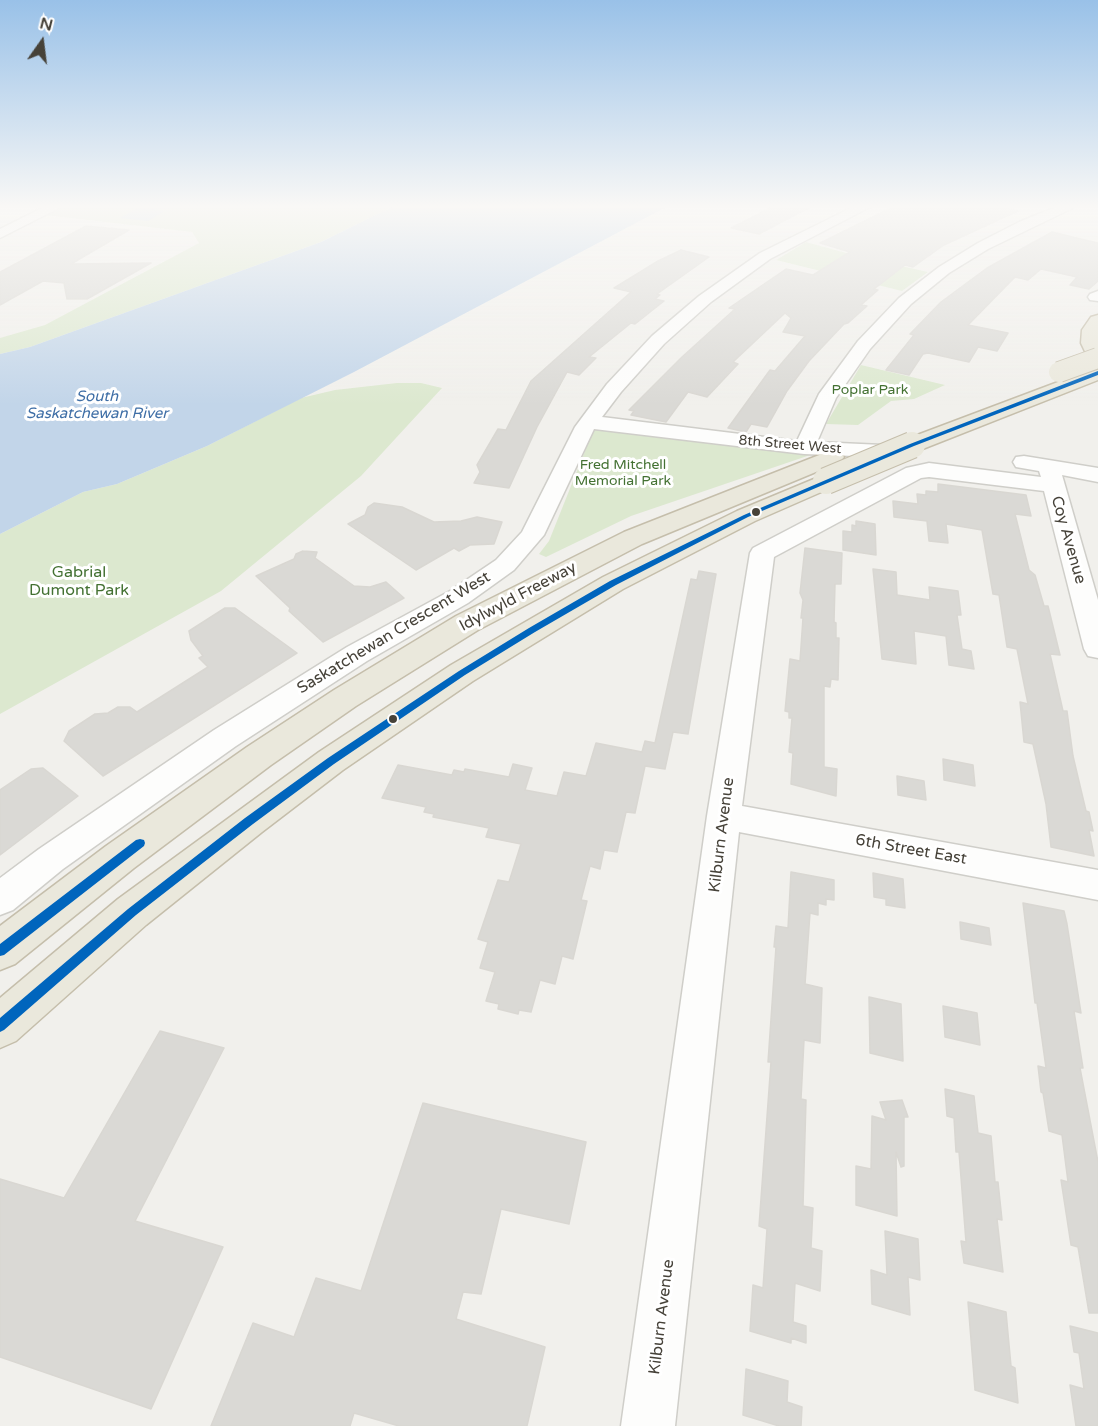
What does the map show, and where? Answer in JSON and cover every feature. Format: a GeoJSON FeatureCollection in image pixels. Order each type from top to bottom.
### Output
{"type":"FeatureCollection","features":[{"type":"Feature","properties":{"kind":"highway"},"geometry":{"type":"LineString","coordinates":[[1098,321],[1091,330],[1091,343],[1098,359]]}},
{"type":"Feature","properties":{"kind":"highway","name":"Idylwyld Freeway"},"geometry":{"type":"LineString","coordinates":[[0,951],[120,857],[259,756],[345,698],[467,623],[633,538],[821,462],[915,436],[1061,379],[1098,359]]}},
{"type":"Feature","properties":{"kind":"highway","name":"Idylwyld Freeway"},"geometry":{"type":"LineString","coordinates":[[1061,379],[1098,373]]}},
{"type":"Feature","properties":{"kind":"highway","name":"Idylwyld Freeway"},"geometry":{"type":"LineString","coordinates":[[0,1026],[132,912],[249,820],[331,761],[462,673],[613,583],[746,516],[821,462]]}},
{"type":"Feature","properties":{"kind":"street","name":"Saskatchewan Crescent West"},"geometry":{"type":"LineString","coordinates":[[0,899],[51,859],[225,738],[357,654],[459,597],[505,565],[531,535],[551,500],[582,431],[614,387],[644,354],[705,299],[743,272]]}},
{"type":"Feature","properties":{"kind":"street"},"geometry":{"type":"LineString","coordinates":[[821,462],[809,434],[826,398],[864,345],[889,316],[942,272]]}},
{"type":"Feature","properties":{"kind":"street","name":"8th Street West"},"geometry":{"type":"LineString","coordinates":[[589,422],[821,462],[966,455],[1050,475],[1098,475]]}},
{"type":"Feature","properties":{"kind":"street","name":"Kilburn Avenue"},"geometry":{"type":"LineString","coordinates":[[648,1426],[724,816],[762,553],[914,473],[929,470],[1050,475]]}},
{"type":"Feature","properties":{"kind":"street","name":"Coy Avenue"},"geometry":{"type":"LineString","coordinates":[[1050,475],[1098,649]]}},
{"type":"Feature","properties":{"kind":"street","name":"6th Street East"},"geometry":{"type":"LineString","coordinates":[[724,816],[1098,885]]}},
{"type":"Feature","properties":{"kind":"green space"},"geometry":{"type":"Polygon","coordinates":[[[145,272],[239,272],[30,347],[0,354],[0,338],[45,325],[145,272]]]}},
{"type":"Feature","properties":{"kind":"green space"},"geometry":{"type":"Polygon","coordinates":[[[823,272],[928,272],[902,291],[823,272]]]}},
{"type":"Feature","properties":{"kind":"green space","name":"Poplar Park"},"geometry":{"type":"Polygon","coordinates":[[[861,365],[945,385],[914,399],[891,401],[858,425],[826,424],[861,365]]]}},
{"type":"Feature","properties":{"kind":"green space","name":"Gabrial Dumont Park"},"geometry":{"type":"Polygon","coordinates":[[[397,383],[421,383],[442,388],[361,476],[221,591],[0,714],[0,534],[83,492],[117,484],[207,446],[301,398],[335,390],[397,383]]]}},
{"type":"Feature","properties":{"kind":"green space","name":"Fred Mitchell Memorial Park"},"geometry":{"type":"Polygon","coordinates":[[[595,426],[819,452],[631,516],[546,557],[539,554],[549,541],[595,426]]]}},
{"type":"Feature","properties":{"kind":"water","name":"South Saskatchewan River"},"geometry":{"type":"Polygon","coordinates":[[[239,272],[544,272],[354,372],[207,446],[117,484],[83,492],[0,534],[0,354],[30,347],[239,272]]]}},
{"type":"Feature","properties":{"kind":"building"},"geometry":{"type":"Polygon","coordinates":[[[0,272],[136,272],[87,299],[67,299],[64,283],[43,281],[0,305],[0,272]]]}},
{"type":"Feature","properties":{"kind":"building"},"geometry":{"type":"Polygon","coordinates":[[[641,272],[689,272],[657,294],[660,295],[655,299],[664,301],[635,324],[631,323],[589,357],[596,358],[579,375],[567,372],[537,427],[509,488],[474,483],[480,472],[477,465],[498,429],[506,430],[531,381],[631,292],[614,288],[641,272]]]}},
{"type":"Feature","properties":{"kind":"building"},"geometry":{"type":"Polygon","coordinates":[[[782,272],[813,275],[819,272],[897,272],[874,289],[878,290],[861,305],[867,306],[844,324],[809,361],[787,391],[767,427],[751,424],[746,432],[728,428],[770,370],[775,371],[805,336],[783,332],[791,318],[785,313],[733,362],[738,364],[707,397],[688,392],[666,422],[631,415],[634,411],[629,410],[682,357],[735,309],[729,308],[782,272]]]}},
{"type":"Feature","properties":{"kind":"building"},"geometry":{"type":"Polygon","coordinates":[[[982,272],[1038,272],[1028,280],[1015,277],[968,325],[1008,333],[997,351],[978,347],[969,362],[928,353],[923,354],[909,375],[886,370],[914,335],[910,334],[941,302],[982,272]]]}},
{"type":"Feature","properties":{"kind":"building"},"geometry":{"type":"Polygon","coordinates":[[[1052,272],[1098,272],[1098,281],[1089,289],[1070,285],[1077,277],[1052,272]]]}},
{"type":"Feature","properties":{"kind":"building"},"geometry":{"type":"Polygon","coordinates":[[[938,484],[1026,495],[1031,516],[1015,514],[1029,570],[1035,575],[1044,606],[1048,606],[1060,655],[1050,654],[1063,711],[1067,711],[1073,756],[1086,811],[1089,812],[1093,831],[1089,830],[1094,856],[1051,847],[1046,804],[1033,744],[1024,742],[1020,702],[1028,704],[1017,649],[1007,647],[999,595],[993,594],[982,530],[946,524],[948,543],[929,541],[927,521],[894,517],[893,501],[918,504],[917,494],[926,495],[926,491],[938,492],[938,484]]]}},
{"type":"Feature","properties":{"kind":"building"},"geometry":{"type":"Polygon","coordinates":[[[374,503],[402,507],[434,522],[461,521],[477,517],[502,522],[494,544],[470,545],[459,551],[454,548],[416,570],[348,524],[365,515],[368,507],[374,503]]]}},
{"type":"Feature","properties":{"kind":"building"},"geometry":{"type":"Polygon","coordinates":[[[856,521],[875,524],[876,555],[843,550],[843,531],[852,532],[852,525],[856,526],[856,521]]]}},
{"type":"Feature","properties":{"kind":"building"},"geometry":{"type":"Polygon","coordinates":[[[805,548],[842,553],[841,584],[835,584],[834,622],[836,623],[836,638],[839,638],[838,680],[831,679],[830,687],[824,686],[824,767],[837,769],[836,796],[791,784],[793,753],[789,752],[792,718],[789,718],[789,712],[785,711],[790,659],[800,661],[803,600],[800,593],[805,548]]]}},
{"type":"Feature","properties":{"kind":"building"},"geometry":{"type":"Polygon","coordinates":[[[303,551],[317,552],[315,558],[354,586],[370,587],[386,582],[404,598],[323,642],[256,576],[294,559],[296,554],[303,551]]]}},
{"type":"Feature","properties":{"kind":"building"},"geometry":{"type":"Polygon","coordinates":[[[873,569],[896,572],[897,595],[930,600],[929,587],[958,591],[961,615],[957,615],[962,649],[971,651],[974,669],[949,665],[946,636],[914,631],[916,664],[882,659],[873,569]]]}},
{"type":"Feature","properties":{"kind":"building"},"geometry":{"type":"Polygon","coordinates":[[[699,571],[716,574],[688,734],[673,732],[665,769],[645,766],[635,813],[626,812],[617,852],[604,850],[600,869],[590,866],[581,900],[587,901],[573,959],[562,956],[555,984],[540,980],[531,1012],[519,1010],[518,1014],[498,1009],[499,1004],[486,1001],[495,972],[480,968],[488,942],[478,939],[498,880],[509,882],[521,844],[486,837],[489,828],[433,817],[434,814],[424,812],[426,807],[382,798],[398,765],[452,775],[454,770],[464,772],[465,769],[509,777],[513,764],[532,768],[525,790],[557,796],[564,772],[586,776],[596,743],[642,752],[645,741],[655,743],[691,579],[697,580],[699,571]]]}},
{"type":"Feature","properties":{"kind":"building"},"geometry":{"type":"Polygon","coordinates":[[[225,608],[235,608],[297,653],[103,776],[64,741],[69,731],[95,714],[108,713],[118,707],[130,707],[137,712],[208,667],[199,658],[203,656],[191,640],[189,631],[225,608]]]}},
{"type":"Feature","properties":{"kind":"building"},"geometry":{"type":"Polygon","coordinates":[[[943,759],[973,765],[975,786],[944,780],[943,759]]]}},
{"type":"Feature","properties":{"kind":"building"},"geometry":{"type":"Polygon","coordinates":[[[43,768],[78,796],[0,855],[0,790],[31,769],[43,768]]]}},
{"type":"Feature","properties":{"kind":"building"},"geometry":{"type":"Polygon","coordinates":[[[897,776],[924,781],[926,800],[898,795],[897,776]]]}},
{"type":"Feature","properties":{"kind":"building"},"geometry":{"type":"Polygon","coordinates":[[[791,872],[834,880],[834,900],[826,899],[826,905],[818,903],[818,915],[810,913],[805,984],[822,988],[820,1043],[804,1040],[801,1099],[806,1100],[803,1206],[813,1208],[811,1248],[822,1251],[820,1291],[795,1283],[793,1322],[806,1326],[806,1343],[791,1338],[791,1343],[750,1331],[753,1285],[763,1288],[767,1229],[759,1226],[771,1062],[768,1062],[776,947],[774,947],[776,926],[788,928],[791,872]]]}},
{"type":"Feature","properties":{"kind":"building"},"geometry":{"type":"Polygon","coordinates":[[[873,873],[903,879],[905,908],[886,905],[886,899],[874,897],[873,873]]]}},
{"type":"Feature","properties":{"kind":"building"},"geometry":{"type":"Polygon","coordinates":[[[1023,903],[1064,911],[1067,924],[1081,1013],[1074,1011],[1083,1068],[1080,1068],[1098,1162],[1098,1313],[1089,1313],[1078,1247],[1071,1245],[1061,1180],[1068,1182],[1062,1135],[1049,1131],[1041,1092],[1038,1066],[1046,1068],[1037,1003],[1035,1003],[1023,903]]]}},
{"type":"Feature","properties":{"kind":"building"},"geometry":{"type":"Polygon","coordinates":[[[960,922],[989,928],[991,945],[961,939],[960,922]]]}},
{"type":"Feature","properties":{"kind":"building"},"geometry":{"type":"Polygon","coordinates":[[[869,997],[901,1004],[903,1061],[870,1053],[869,997]]]}},
{"type":"Feature","properties":{"kind":"building"},"geometry":{"type":"Polygon","coordinates":[[[943,1006],[977,1013],[980,1045],[945,1037],[943,1006]]]}},
{"type":"Feature","properties":{"kind":"building"},"geometry":{"type":"Polygon","coordinates":[[[160,1031],[224,1048],[135,1221],[223,1247],[151,1409],[0,1357],[0,1179],[64,1198],[160,1031]]]}},
{"type":"Feature","properties":{"kind":"building"},"geometry":{"type":"Polygon","coordinates":[[[945,1089],[974,1096],[978,1133],[991,1136],[995,1182],[998,1182],[1002,1220],[997,1219],[1003,1272],[964,1263],[961,1241],[966,1242],[959,1152],[956,1152],[954,1118],[947,1116],[945,1089]]]}},
{"type":"Feature","properties":{"kind":"building"},"geometry":{"type":"Polygon","coordinates":[[[902,1100],[908,1117],[904,1117],[904,1166],[901,1167],[896,1152],[897,1216],[856,1205],[856,1166],[871,1169],[872,1116],[886,1120],[880,1102],[902,1100]]]}},
{"type":"Feature","properties":{"kind":"building"},"geometry":{"type":"Polygon","coordinates":[[[423,1103],[586,1142],[569,1224],[501,1209],[481,1294],[463,1292],[456,1319],[545,1347],[527,1426],[399,1426],[354,1413],[350,1426],[211,1426],[253,1323],[294,1337],[316,1278],[361,1291],[423,1103]]]}},
{"type":"Feature","properties":{"kind":"building"},"geometry":{"type":"Polygon","coordinates":[[[885,1231],[918,1239],[920,1280],[908,1277],[910,1315],[872,1304],[871,1270],[887,1275],[885,1231]]]}},
{"type":"Feature","properties":{"kind":"building"},"geometry":{"type":"Polygon","coordinates":[[[968,1302],[1006,1312],[1011,1366],[1015,1368],[1018,1403],[975,1390],[968,1302]]]}},
{"type":"Feature","properties":{"kind":"building"},"geometry":{"type":"Polygon","coordinates":[[[1070,1326],[1098,1333],[1098,1426],[1076,1426],[1070,1385],[1084,1389],[1079,1353],[1074,1352],[1070,1326]]]}},
{"type":"Feature","properties":{"kind":"building"},"geometry":{"type":"Polygon","coordinates":[[[746,1369],[788,1381],[787,1402],[802,1407],[801,1426],[779,1426],[743,1415],[746,1369]]]}},
{"type":"Feature","properties":{"kind":"transit line"},"geometry":{"type":"LineString","coordinates":[[0,1026],[132,912],[249,821],[331,761],[462,673],[532,630],[613,583],[746,516],[912,445],[1098,373]]}},
{"type":"Feature","properties":{"kind":"transit line"},"geometry":{"type":"LineString","coordinates":[[0,951],[140,843]]}}]}
